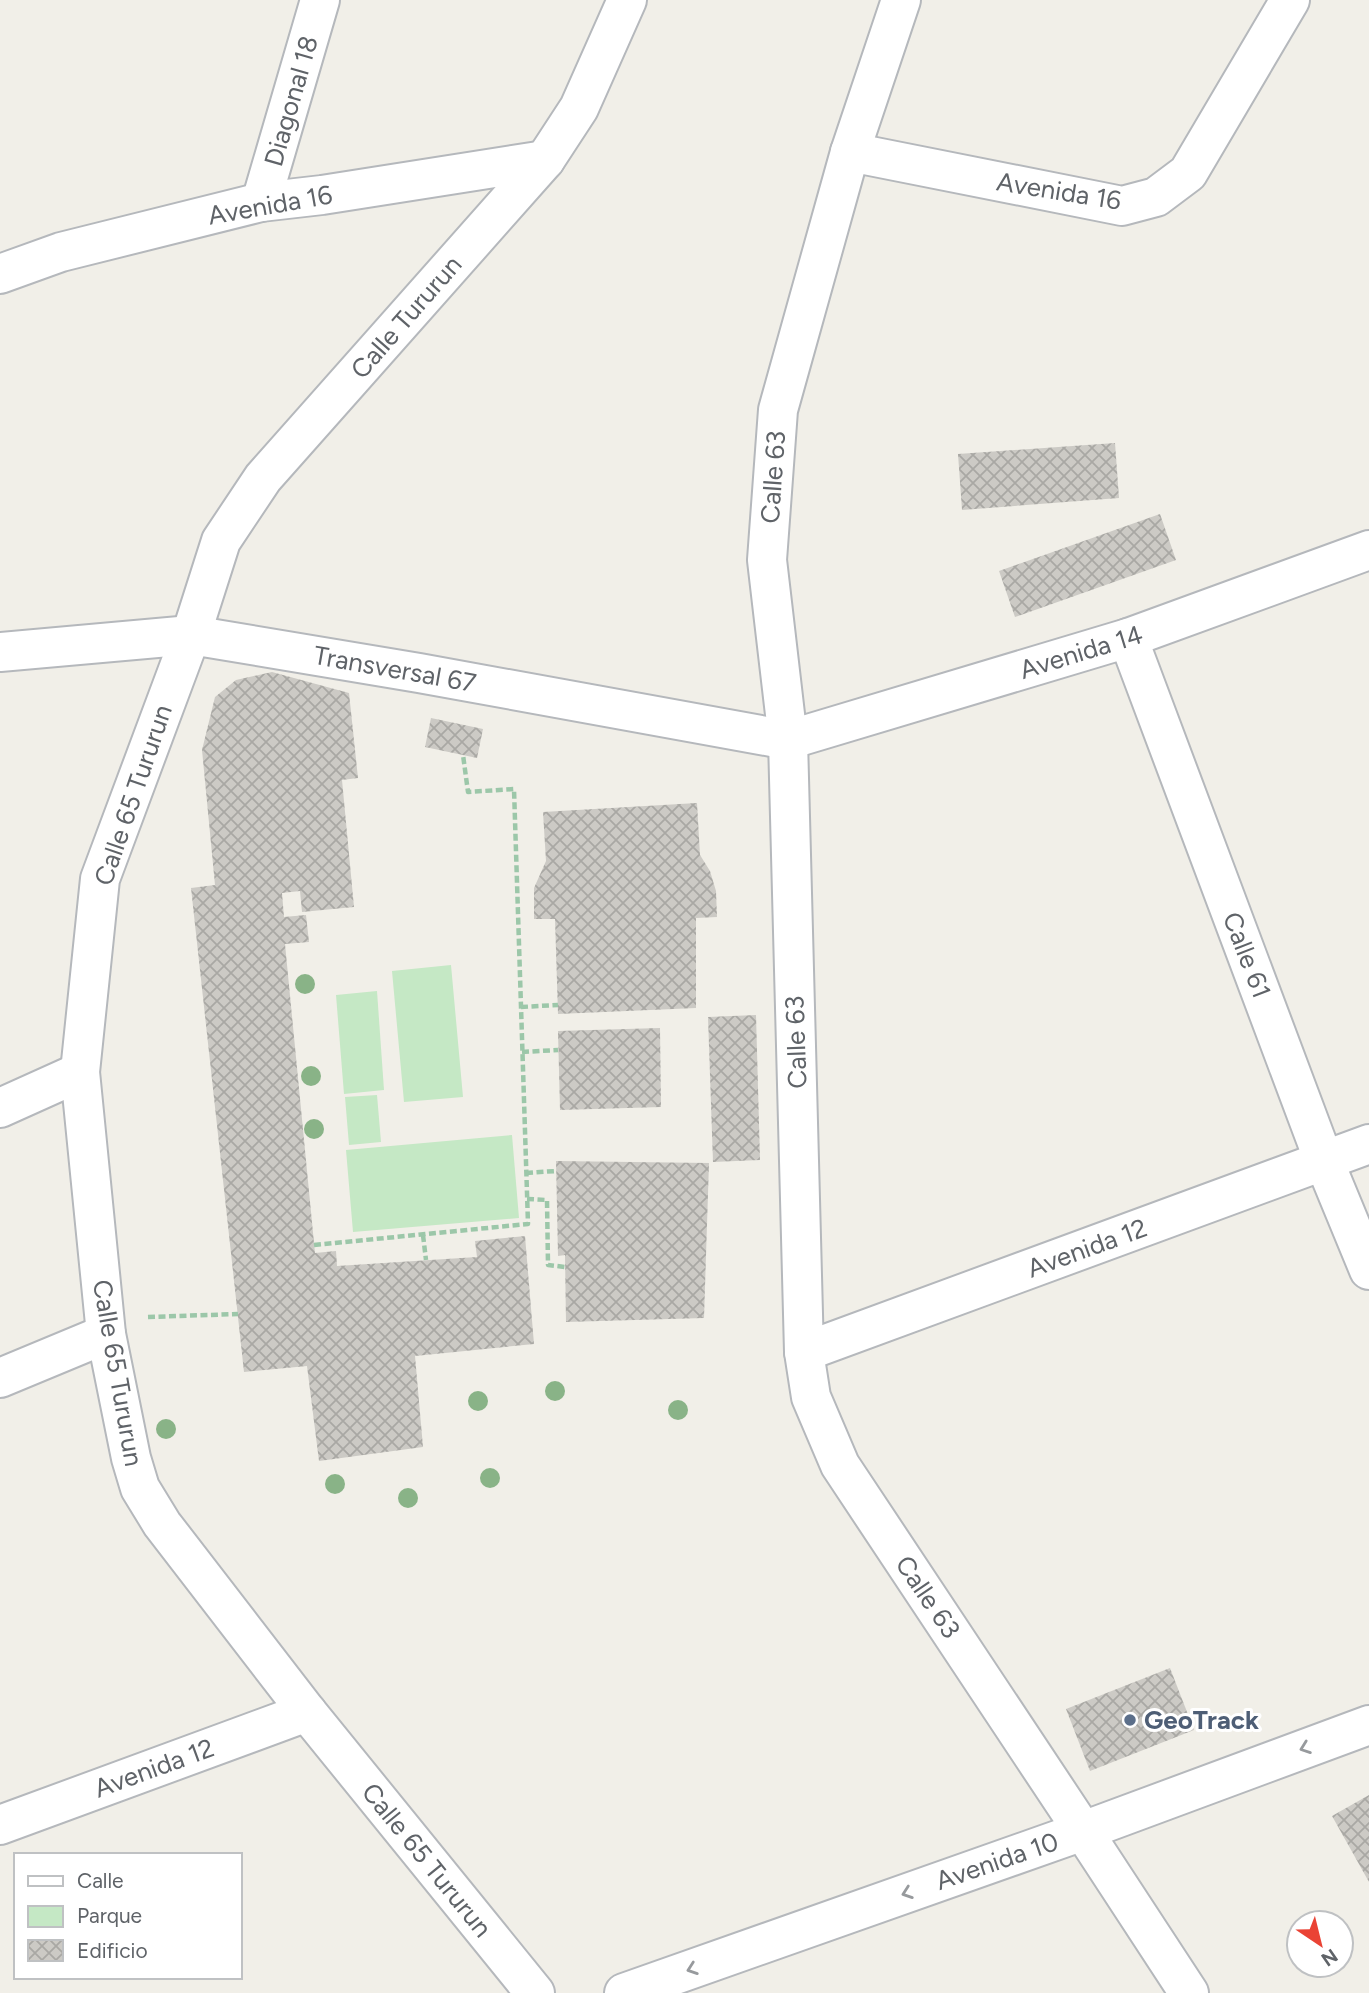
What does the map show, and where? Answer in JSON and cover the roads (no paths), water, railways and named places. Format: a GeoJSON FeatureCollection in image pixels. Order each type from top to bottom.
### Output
{"type":"FeatureCollection","features":[{"type":"Feature","properties":{"kind":"street","name":"Diagonal 18"},"geometry":{"type":"LineString","coordinates":[[261,202],[320,0]]}},
{"type":"Feature","properties":{"kind":"street","name":"Calle Tururun"},"geometry":{"type":"LineString","coordinates":[[191,635],[221,541],[263,478],[545,160],[579,107],[627,0]]}},
{"type":"Feature","properties":{"kind":"street","name":"Calle 63"},"geometry":{"type":"LineString","coordinates":[[901,0],[850,152],[778,410],[767,561],[788,740],[804,1352],[811,1397],[839,1465],[1189,1993]]}},
{"type":"Feature","properties":{"kind":"street","name":"Avenida 16"},"geometry":{"type":"LineString","coordinates":[[850,152],[1122,206],[1156,197],[1188,173],[1290,0]]}},
{"type":"Feature","properties":{"kind":"street","name":"Avenida 16"},"geometry":{"type":"LineString","coordinates":[[0,274],[61,252],[261,202],[545,160]]}},
{"type":"Feature","properties":{"kind":"street","name":"Avenida 14"},"geometry":{"type":"LineString","coordinates":[[788,740],[1128,638],[1369,550]]}},
{"type":"Feature","properties":{"kind":"street","name":"Transversal 67"},"geometry":{"type":"LineString","coordinates":[[0,652],[191,635],[788,740]]}},
{"type":"Feature","properties":{"kind":"street","name":"Calle 65 Tururun"},"geometry":{"type":"LineString","coordinates":[[191,635],[100,879],[80,1072],[106,1334],[131,1458],[140,1488],[162,1524],[307,1712],[535,1993]]}},
{"type":"Feature","properties":{"kind":"street","name":"Calle 61"},"geometry":{"type":"LineString","coordinates":[[1128,638],[1324,1161],[1369,1270]]}},
{"type":"Feature","properties":{"kind":"street"},"geometry":{"type":"LineString","coordinates":[[0,1108],[80,1072]]}},
{"type":"Feature","properties":{"kind":"street","name":"Avenida 12"},"geometry":{"type":"LineString","coordinates":[[804,1352],[1369,1144]]}},
{"type":"Feature","properties":{"kind":"street"},"geometry":{"type":"LineString","coordinates":[[0,1378],[106,1334]]}},
{"type":"Feature","properties":{"kind":"street","name":"Avenida 12"},"geometry":{"type":"LineString","coordinates":[[0,1825],[307,1712]]}},
{"type":"Feature","properties":{"kind":"street","name":"Avenida 10"},"geometry":{"type":"LineString","coordinates":[[624,1993],[1083,1831],[1369,1725]]}},
{"type":"Feature","properties":{"kind":"place","name":"GeoTrack"},"geometry":{"type":"Point","coordinates":[1130,1720]}}]}
